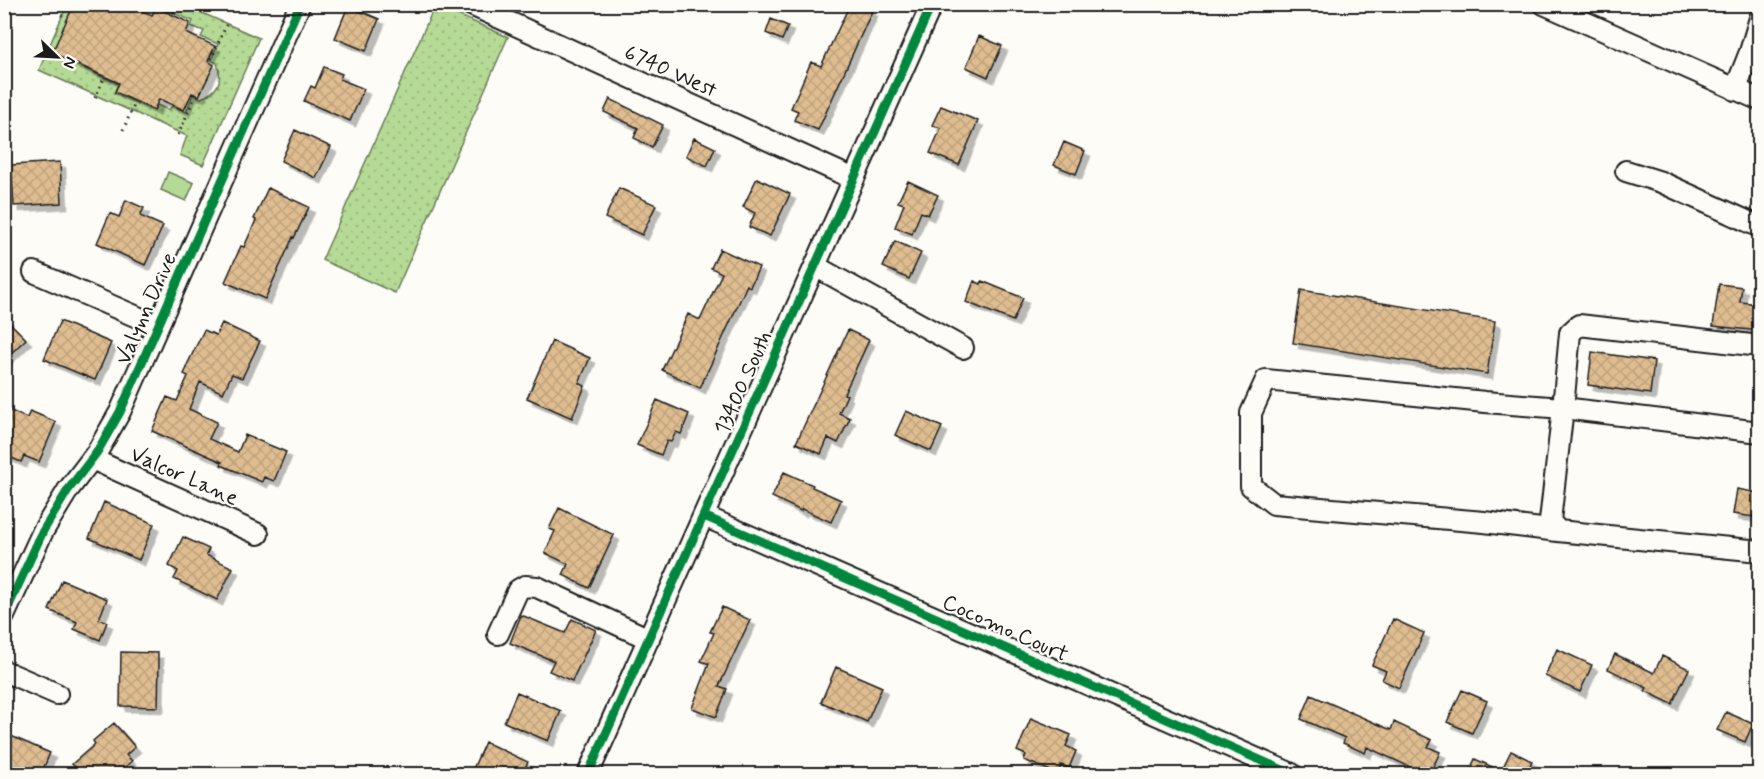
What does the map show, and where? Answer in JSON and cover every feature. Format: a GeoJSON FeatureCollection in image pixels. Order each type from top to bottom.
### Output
{"type":"FeatureCollection","features":[{"type":"Feature","properties":{"kind":"street","name":"Valynn Drive"},"geometry":{"type":"LineString","coordinates":[[4,616],[43,531],[92,459],[120,412],[300,4]]}},
{"type":"Feature","properties":{"kind":"street","name":"6740 West"},"geometry":{"type":"LineString","coordinates":[[469,4],[854,179]]}},
{"type":"Feature","properties":{"kind":"street","name":"13400 South"},"geometry":{"type":"LineString","coordinates":[[588,774],[932,4]]}},
{"type":"Feature","properties":{"kind":"street"},"geometry":{"type":"LineString","coordinates":[[1544,4],[1760,100]]}},
{"type":"Feature","properties":{"kind":"street"},"geometry":{"type":"LineString","coordinates":[[1736,90],[1760,18]]}},
{"type":"Feature","properties":{"kind":"street"},"geometry":{"type":"LineString","coordinates":[[1626,171],[1661,182],[1760,227]]}},
{"type":"Feature","properties":{"kind":"street"},"geometry":{"type":"LineString","coordinates":[[815,266],[963,348]]}},
{"type":"Feature","properties":{"kind":"street"},"geometry":{"type":"LineString","coordinates":[[34,272],[158,326]]}},
{"type":"Feature","properties":{"kind":"street"},"geometry":{"type":"LineString","coordinates":[[1558,531],[1550,521],[1570,333],[1579,325],[1760,346]]}},
{"type":"Feature","properties":{"kind":"street"},"geometry":{"type":"LineString","coordinates":[[1760,432],[1563,408],[1266,380],[1251,413],[1251,486],[1274,504],[1484,522],[1760,551]]}},
{"type":"Feature","properties":{"kind":"street","name":"Valcor Lane"},"geometry":{"type":"LineString","coordinates":[[92,459],[258,534]]}},
{"type":"Feature","properties":{"kind":"street","name":"Cocomo Court"},"geometry":{"type":"LineString","coordinates":[[704,516],[1292,774]]}},
{"type":"Feature","properties":{"kind":"street"},"geometry":{"type":"LineString","coordinates":[[498,634],[518,590],[525,586],[537,587],[649,639]]}},
{"type":"Feature","properties":{"kind":"street"},"geometry":{"type":"LineString","coordinates":[[4,671],[57,694]]}},
{"type":"Feature","properties":{"kind":"path"},"geometry":{"type":"LineString","coordinates":[[174,13],[178,4]]}},
{"type":"Feature","properties":{"kind":"path"},"geometry":{"type":"LineString","coordinates":[[61,15],[66,18]]}},
{"type":"Feature","properties":{"kind":"path"},"geometry":{"type":"LineString","coordinates":[[211,59],[228,21]]}},
{"type":"Feature","properties":{"kind":"path"},"geometry":{"type":"LineString","coordinates":[[95,98],[104,78]]}},
{"type":"Feature","properties":{"kind":"path"},"geometry":{"type":"LineString","coordinates":[[178,135],[195,97]]}},
{"type":"Feature","properties":{"kind":"path"},"geometry":{"type":"LineString","coordinates":[[123,130],[135,103]]}},
{"type":"Feature","properties":{"kind":"green space"},"geometry":{"type":"Polygon","coordinates":[[[67,5],[74,5],[52,54],[118,84],[114,93],[154,111],[157,105],[169,110],[172,106],[186,112],[193,95],[201,98],[216,89],[220,75],[217,63],[211,60],[218,44],[201,37],[204,31],[191,26],[193,21],[154,5],[184,5],[259,38],[203,165],[180,155],[187,136],[39,70],[67,5]]]}},
{"type":"Feature","properties":{"kind":"green space"},"geometry":{"type":"Polygon","coordinates":[[[435,5],[508,37],[395,293],[322,260],[435,5]]]}},
{"type":"Feature","properties":{"kind":"green space"},"geometry":{"type":"Polygon","coordinates":[[[168,172],[194,183],[186,201],[161,190],[168,172]]]}},
{"type":"Feature","properties":{"kind":"building"},"geometry":{"type":"Polygon","coordinates":[[[74,4],[128,4],[152,15],[156,7],[190,23],[186,33],[215,46],[208,61],[214,65],[199,96],[192,93],[184,110],[159,99],[154,110],[115,92],[119,83],[52,53],[74,4]]]}},
{"type":"Feature","properties":{"kind":"building"},"geometry":{"type":"Polygon","coordinates":[[[850,4],[858,4],[872,11],[818,130],[794,120],[798,111],[791,108],[811,62],[821,66],[850,4]]]}},
{"type":"Feature","properties":{"kind":"building"},"geometry":{"type":"Polygon","coordinates":[[[348,6],[379,19],[366,51],[335,38],[348,6]]]}},
{"type":"Feature","properties":{"kind":"building"},"geometry":{"type":"Polygon","coordinates":[[[771,19],[788,26],[782,40],[766,33],[771,19]]]}},
{"type":"Feature","properties":{"kind":"building"},"geometry":{"type":"Polygon","coordinates":[[[979,36],[1002,46],[988,77],[966,67],[979,36]]]}},
{"type":"Feature","properties":{"kind":"building"},"geometry":{"type":"Polygon","coordinates":[[[324,67],[342,74],[340,79],[364,89],[350,121],[304,101],[311,86],[315,88],[324,67]]]}},
{"type":"Feature","properties":{"kind":"building"},"geometry":{"type":"Polygon","coordinates":[[[610,99],[663,125],[652,147],[634,138],[638,128],[604,112],[610,99]]]}},
{"type":"Feature","properties":{"kind":"building"},"geometry":{"type":"Polygon","coordinates":[[[941,106],[978,121],[959,165],[930,153],[941,128],[932,125],[941,106]]]}},
{"type":"Feature","properties":{"kind":"building"},"geometry":{"type":"Polygon","coordinates":[[[295,130],[331,147],[316,178],[281,161],[295,130]]]}},
{"type":"Feature","properties":{"kind":"building"},"geometry":{"type":"Polygon","coordinates":[[[694,138],[715,148],[707,166],[686,156],[694,138]]]}},
{"type":"Feature","properties":{"kind":"building"},"geometry":{"type":"Polygon","coordinates":[[[1064,142],[1085,151],[1076,174],[1054,165],[1064,142]]]}},
{"type":"Feature","properties":{"kind":"building"},"geometry":{"type":"Polygon","coordinates":[[[60,162],[62,203],[14,206],[11,165],[60,162]]]}},
{"type":"Feature","properties":{"kind":"building"},"geometry":{"type":"Polygon","coordinates":[[[757,178],[790,194],[770,236],[749,227],[755,213],[743,207],[757,178]]]}},
{"type":"Feature","properties":{"kind":"building"},"geometry":{"type":"Polygon","coordinates":[[[908,181],[938,195],[928,215],[921,212],[912,234],[895,227],[904,204],[898,202],[908,181]]]}},
{"type":"Feature","properties":{"kind":"building"},"geometry":{"type":"Polygon","coordinates":[[[268,188],[309,207],[265,299],[225,282],[241,246],[244,247],[268,188]]]}},
{"type":"Feature","properties":{"kind":"building"},"geometry":{"type":"Polygon","coordinates":[[[619,188],[656,205],[642,235],[605,218],[619,188]]]}},
{"type":"Feature","properties":{"kind":"building"},"geometry":{"type":"Polygon","coordinates":[[[126,200],[144,208],[140,216],[163,226],[145,265],[97,243],[110,213],[119,217],[126,200]]]}},
{"type":"Feature","properties":{"kind":"building"},"geometry":{"type":"Polygon","coordinates":[[[895,241],[921,253],[909,279],[883,267],[895,241]]]}},
{"type":"Feature","properties":{"kind":"building"},"geometry":{"type":"Polygon","coordinates":[[[720,249],[759,267],[750,287],[747,285],[700,388],[662,370],[688,314],[700,320],[722,273],[711,268],[720,249]]]}},
{"type":"Feature","properties":{"kind":"building"},"geometry":{"type":"Polygon","coordinates":[[[974,281],[981,284],[982,281],[1023,298],[1013,321],[966,302],[974,281]]]}},
{"type":"Feature","properties":{"kind":"building"},"geometry":{"type":"Polygon","coordinates":[[[1719,284],[1742,287],[1740,302],[1760,304],[1760,331],[1713,326],[1719,284]]]}},
{"type":"Feature","properties":{"kind":"building"},"geometry":{"type":"Polygon","coordinates":[[[1301,290],[1495,321],[1487,374],[1293,343],[1301,290]]]}},
{"type":"Feature","properties":{"kind":"building"},"geometry":{"type":"Polygon","coordinates":[[[4,317],[26,339],[4,360],[4,317]]]}},
{"type":"Feature","properties":{"kind":"building"},"geometry":{"type":"Polygon","coordinates":[[[60,321],[111,343],[95,380],[44,359],[60,321]]]}},
{"type":"Feature","properties":{"kind":"building"},"geometry":{"type":"Polygon","coordinates":[[[222,323],[260,341],[242,378],[232,374],[223,393],[200,382],[189,409],[217,422],[209,439],[238,452],[245,435],[286,452],[274,481],[264,477],[262,482],[221,465],[222,462],[152,431],[167,397],[177,401],[188,376],[184,374],[186,367],[204,330],[216,335],[222,323]]]}},
{"type":"Feature","properties":{"kind":"building"},"geometry":{"type":"Polygon","coordinates":[[[848,330],[869,340],[844,394],[847,395],[839,413],[850,418],[838,443],[828,438],[821,454],[796,443],[848,330]]]}},
{"type":"Feature","properties":{"kind":"building"},"geometry":{"type":"Polygon","coordinates":[[[552,341],[590,358],[579,383],[585,386],[572,418],[527,398],[552,341]]]}},
{"type":"Feature","properties":{"kind":"building"},"geometry":{"type":"Polygon","coordinates":[[[1592,352],[1654,361],[1650,394],[1588,385],[1592,352]]]}},
{"type":"Feature","properties":{"kind":"building"},"geometry":{"type":"Polygon","coordinates":[[[657,400],[689,414],[681,434],[676,432],[671,442],[667,441],[661,455],[637,445],[657,400]]]}},
{"type":"Feature","properties":{"kind":"building"},"geometry":{"type":"Polygon","coordinates":[[[4,408],[27,418],[30,411],[56,422],[39,462],[24,456],[21,462],[4,455],[4,408]]]}},
{"type":"Feature","properties":{"kind":"building"},"geometry":{"type":"Polygon","coordinates":[[[906,411],[942,427],[931,451],[895,435],[906,411]]]}},
{"type":"Feature","properties":{"kind":"building"},"geometry":{"type":"Polygon","coordinates":[[[784,472],[841,500],[831,522],[772,497],[784,472]]]}},
{"type":"Feature","properties":{"kind":"building"},"geometry":{"type":"Polygon","coordinates":[[[1737,489],[1759,493],[1754,517],[1733,514],[1737,489]]]}},
{"type":"Feature","properties":{"kind":"building"},"geometry":{"type":"Polygon","coordinates":[[[104,502],[154,524],[139,560],[89,538],[104,502]]]}},
{"type":"Feature","properties":{"kind":"building"},"geometry":{"type":"Polygon","coordinates":[[[559,508],[614,535],[589,588],[563,575],[568,564],[545,553],[555,531],[549,529],[559,508]]]}},
{"type":"Feature","properties":{"kind":"building"},"geometry":{"type":"Polygon","coordinates":[[[183,537],[209,549],[206,555],[233,568],[217,600],[174,579],[178,571],[169,566],[183,537]]]}},
{"type":"Feature","properties":{"kind":"building"},"geometry":{"type":"Polygon","coordinates":[[[62,580],[107,599],[99,619],[107,622],[100,640],[74,629],[77,622],[49,610],[62,580]]]}},
{"type":"Feature","properties":{"kind":"building"},"geometry":{"type":"Polygon","coordinates":[[[722,607],[750,620],[719,686],[727,689],[716,717],[692,708],[709,664],[701,661],[714,633],[710,632],[722,607]]]}},
{"type":"Feature","properties":{"kind":"building"},"geometry":{"type":"Polygon","coordinates":[[[521,615],[565,633],[572,619],[596,630],[572,681],[549,671],[554,661],[510,643],[521,615]]]}},
{"type":"Feature","properties":{"kind":"building"},"geometry":{"type":"Polygon","coordinates":[[[1393,619],[1424,633],[1399,688],[1382,680],[1386,671],[1372,665],[1393,619]]]}},
{"type":"Feature","properties":{"kind":"building"},"geometry":{"type":"Polygon","coordinates":[[[1557,649],[1592,665],[1580,692],[1545,676],[1557,649]]]}},
{"type":"Feature","properties":{"kind":"building"},"geometry":{"type":"Polygon","coordinates":[[[121,652],[158,653],[158,707],[120,706],[121,652]]]}},
{"type":"Feature","properties":{"kind":"building"},"geometry":{"type":"Polygon","coordinates":[[[1615,654],[1654,673],[1662,656],[1689,669],[1672,704],[1645,691],[1647,688],[1608,669],[1615,654]]]}},
{"type":"Feature","properties":{"kind":"building"},"geometry":{"type":"Polygon","coordinates":[[[836,667],[882,687],[867,722],[821,702],[836,667]]]}},
{"type":"Feature","properties":{"kind":"building"},"geometry":{"type":"Polygon","coordinates":[[[1462,690],[1487,701],[1472,733],[1447,722],[1462,690]]]}},
{"type":"Feature","properties":{"kind":"building"},"geometry":{"type":"Polygon","coordinates":[[[517,692],[561,711],[548,741],[504,722],[517,692]]]}},
{"type":"Feature","properties":{"kind":"building"},"geometry":{"type":"Polygon","coordinates":[[[1311,695],[1391,730],[1394,722],[1432,740],[1428,747],[1440,752],[1430,774],[1425,774],[1367,747],[1365,753],[1343,743],[1345,738],[1301,719],[1311,695]]]}},
{"type":"Feature","properties":{"kind":"building"},"geometry":{"type":"Polygon","coordinates":[[[1726,712],[1753,724],[1745,742],[1717,730],[1726,712]]]}},
{"type":"Feature","properties":{"kind":"building"},"geometry":{"type":"Polygon","coordinates":[[[1031,718],[1071,735],[1066,746],[1076,751],[1069,768],[1061,765],[1058,774],[1024,760],[1026,755],[1017,751],[1031,718]]]}},
{"type":"Feature","properties":{"kind":"building"},"geometry":{"type":"Polygon","coordinates":[[[114,723],[135,747],[126,755],[132,761],[117,774],[82,774],[72,764],[114,723]]]}},
{"type":"Feature","properties":{"kind":"building"},"geometry":{"type":"Polygon","coordinates":[[[4,733],[50,753],[41,774],[4,774],[4,733]]]}},
{"type":"Feature","properties":{"kind":"building"},"geometry":{"type":"Polygon","coordinates":[[[485,742],[528,762],[522,774],[481,774],[472,771],[485,742]]]}},
{"type":"Feature","properties":{"kind":"building"},"geometry":{"type":"Polygon","coordinates":[[[1511,751],[1532,761],[1526,774],[1468,774],[1475,759],[1501,771],[1511,751]]]}},
{"type":"Feature","properties":{"kind":"cycle path"},"geometry":{"type":"LineString","coordinates":[[4,616],[43,531],[68,490],[97,452],[120,412],[300,4]]}},
{"type":"Feature","properties":{"kind":"cycle path"},"geometry":{"type":"LineString","coordinates":[[588,774],[932,4]]}},
{"type":"Feature","properties":{"kind":"cycle path"},"geometry":{"type":"LineString","coordinates":[[704,516],[1292,774]]}}]}
